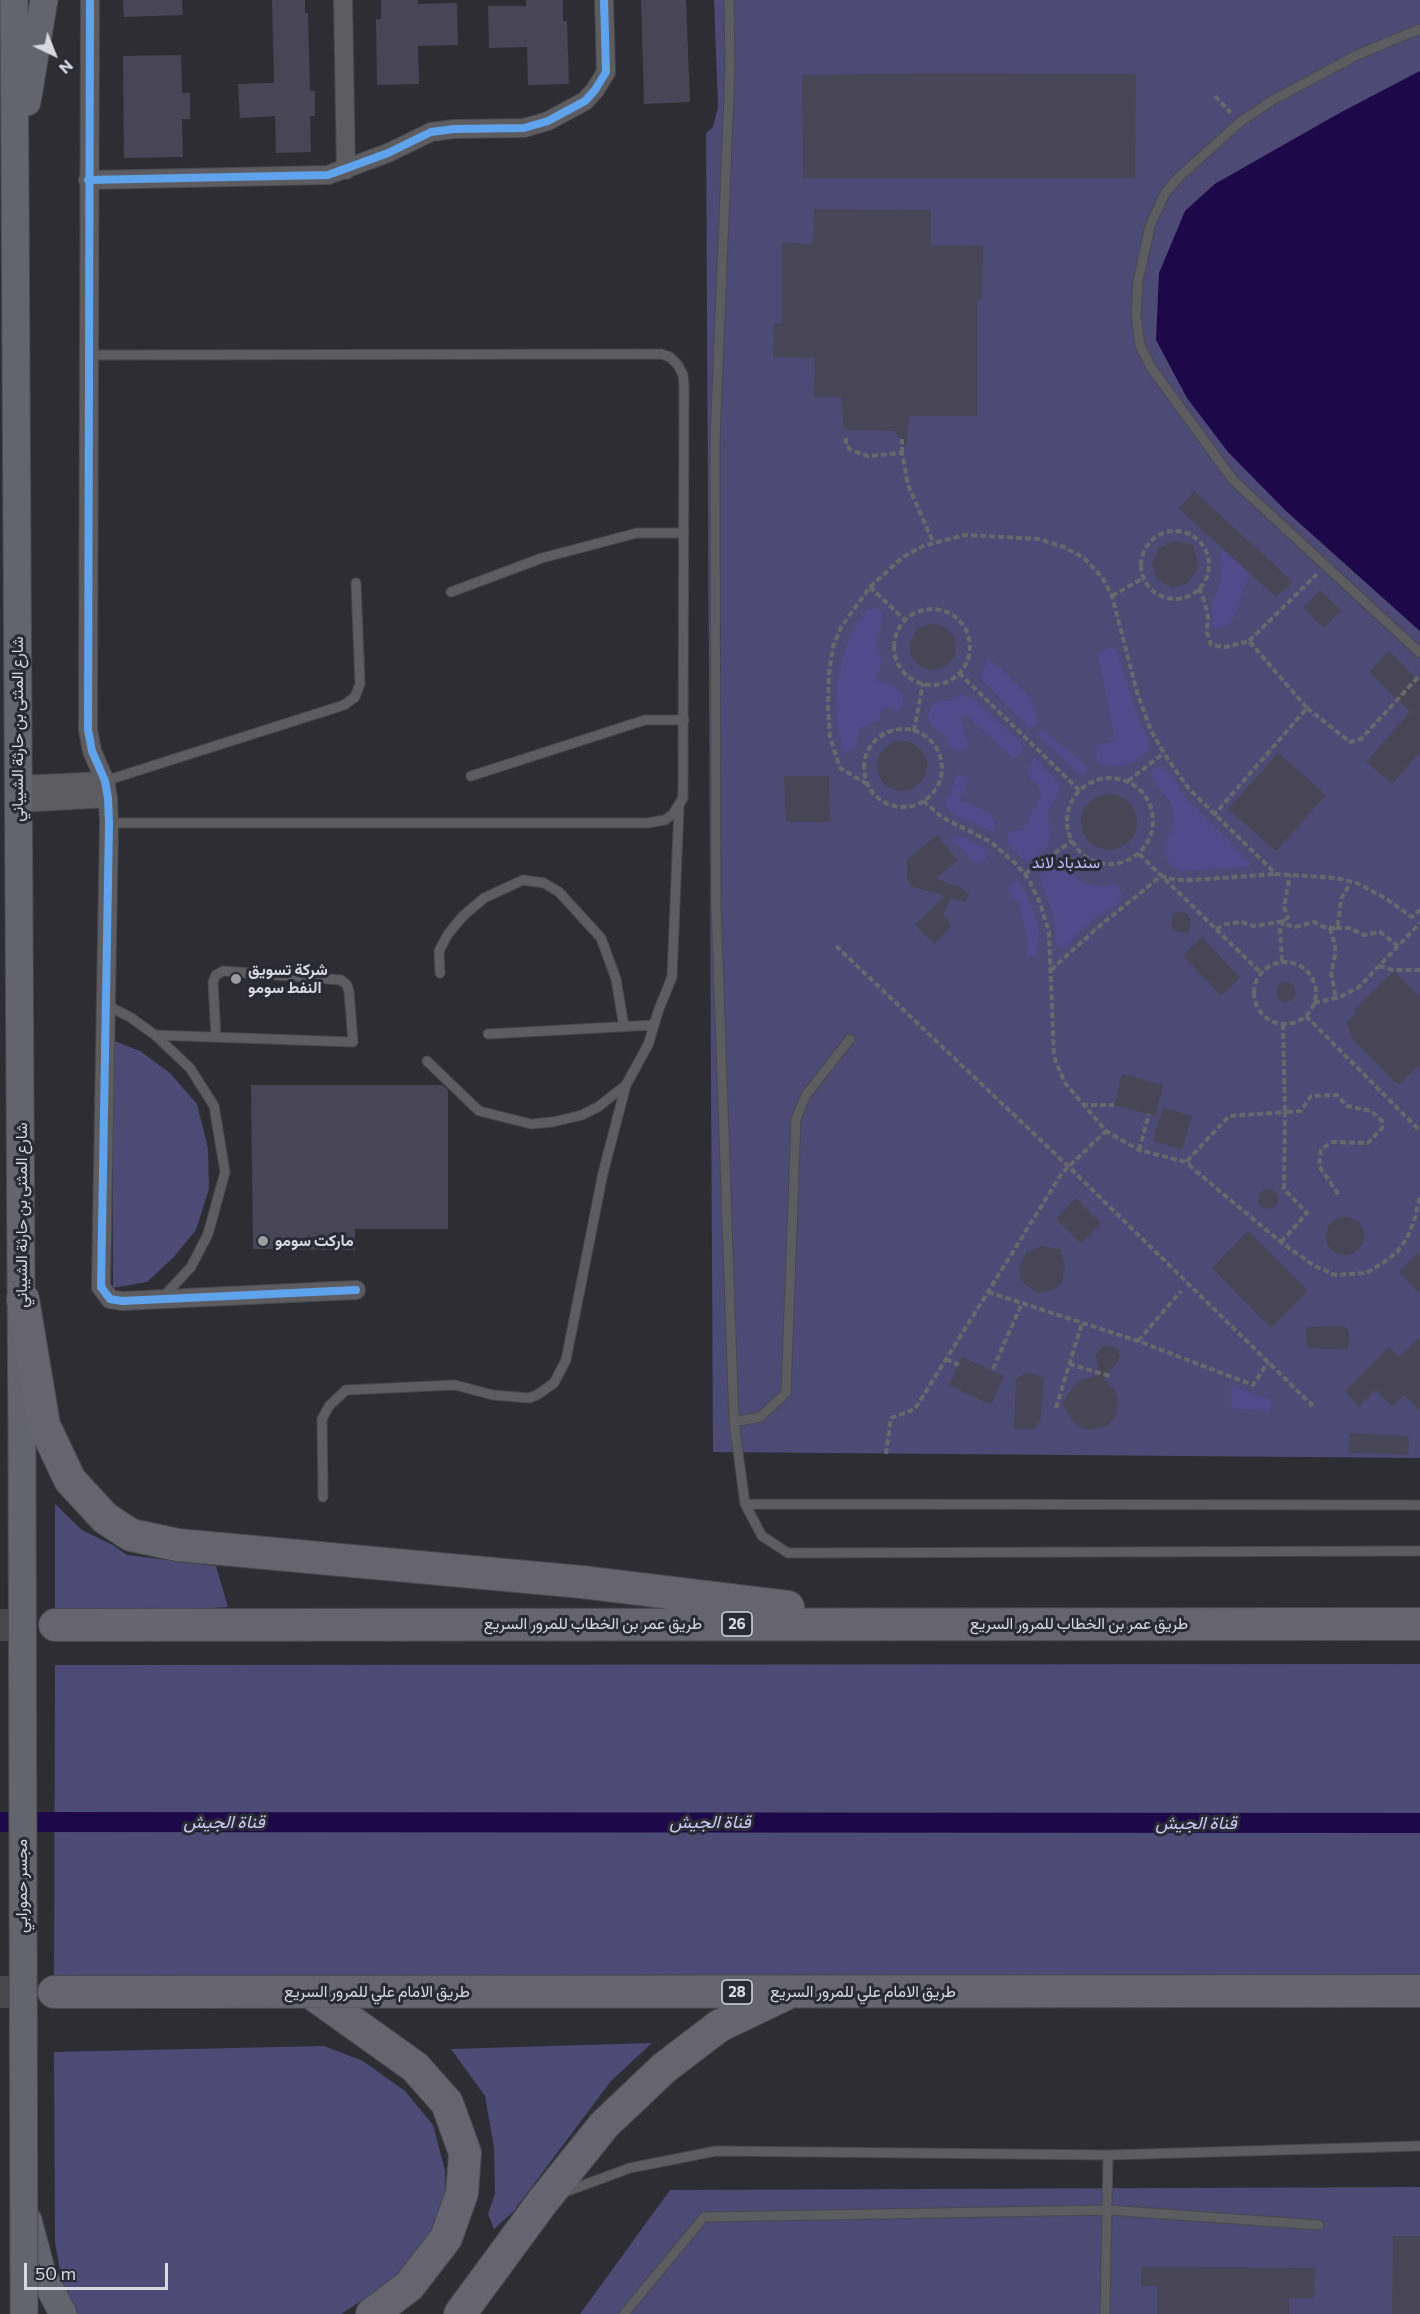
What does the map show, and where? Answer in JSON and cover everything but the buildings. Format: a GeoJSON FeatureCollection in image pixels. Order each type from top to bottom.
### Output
{"type":"FeatureCollection","features":[{"type":"Feature","properties":{"kind":"highway"},"geometry":{"type":"LineString","coordinates":[[22,1299],[44,1425],[70,1480],[105,1518],[131,1535],[178,1545],[582,1582],[923,1624]]}},
{"type":"Feature","properties":{"kind":"highway","name":"طريق عمر بن الخطاب للمرور السريع"},"geometry":{"type":"LineString","coordinates":[[55,1625],[1420,1624]]}},
{"type":"Feature","properties":{"kind":"highway","name":"طريق الامام علي للمرور السريع"},"geometry":{"type":"LineString","coordinates":[[54,1992],[1420,1991]]}},
{"type":"Feature","properties":{"kind":"highway"},"geometry":{"type":"LineString","coordinates":[[310,1992],[415,2067],[447,2103],[465,2153],[462,2193],[446,2238],[409,2286],[384,2305]]}},
{"type":"Feature","properties":{"kind":"highway"},"geometry":{"type":"LineString","coordinates":[[460,2314],[543,2201],[604,2124],[664,2068],[719,2026],[790,1992]]}},
{"type":"Feature","properties":{"kind":"main road","name":"شارع المثنى بن حارثة الشيباني"},"geometry":{"type":"LineString","coordinates":[[14,0],[22,1457]]}},
{"type":"Feature","properties":{"kind":"main road"},"geometry":{"type":"LineString","coordinates":[[14,183],[44,0]]}},
{"type":"Feature","properties":{"kind":"main road","name":"مجسر حمورابي"},"geometry":{"type":"LineString","coordinates":[[22,1457],[24,2314]]}},
{"type":"Feature","properties":{"kind":"main road"},"geometry":{"type":"LineString","coordinates":[[22,2199],[42,2272],[63,2314]]}},
{"type":"Feature","properties":{"kind":"street"},"geometry":{"type":"LineString","coordinates":[[90,0],[87,355],[88,730],[92,751],[106,790],[109,823],[101,1287],[106,1296],[115,1301],[356,1290]]}},
{"type":"Feature","properties":{"kind":"street"},"geometry":{"type":"LineString","coordinates":[[343,0],[346,170]]}},
{"type":"Feature","properties":{"kind":"street"},"geometry":{"type":"LineString","coordinates":[[88,180],[328,175],[346,170],[431,132],[454,129],[524,128],[549,121],[585,101],[606,72],[604,0]]}},
{"type":"Feature","properties":{"kind":"street"},"geometry":{"type":"LineString","coordinates":[[19,794],[106,790]]}},
{"type":"Feature","properties":{"kind":"lane"},"geometry":{"type":"LineString","coordinates":[[729,0],[730,69],[715,440],[716,903],[734,1422],[745,1503],[762,1536],[788,1553],[1420,1551]]}},
{"type":"Feature","properties":{"kind":"lane"},"geometry":{"type":"LineString","coordinates":[[1420,29],[1357,55],[1273,100],[1240,122],[1201,156],[1165,193],[1150,226],[1138,281],[1136,315],[1140,345],[1161,382],[1233,480],[1420,653]]}},
{"type":"Feature","properties":{"kind":"lane"},"geometry":{"type":"LineString","coordinates":[[87,355],[660,354],[670,357],[678,365],[683,375],[683,798],[680,807],[672,977],[648,1046],[626,1084],[603,1173],[566,1360],[554,1383],[529,1398],[493,1395],[455,1385],[346,1390],[329,1406],[322,1419],[323,1497]]}},
{"type":"Feature","properties":{"kind":"lane"},"geometry":{"type":"LineString","coordinates":[[451,592],[542,558],[637,533],[684,533]]}},
{"type":"Feature","properties":{"kind":"lane"},"geometry":{"type":"LineString","coordinates":[[106,790],[344,705],[355,697],[360,684],[356,583]]}},
{"type":"Feature","properties":{"kind":"lane"},"geometry":{"type":"LineString","coordinates":[[471,777],[645,720],[684,720]]}},
{"type":"Feature","properties":{"kind":"lane"},"geometry":{"type":"LineString","coordinates":[[109,823],[647,823],[666,820],[680,807]]}},
{"type":"Feature","properties":{"kind":"lane"},"geometry":{"type":"LineString","coordinates":[[440,973],[439,951],[448,934],[463,916],[484,898],[522,880],[544,883],[559,892],[601,938],[616,979],[624,1027]]}},
{"type":"Feature","properties":{"kind":"lane"},"geometry":{"type":"LineString","coordinates":[[155,1035],[353,1042],[350,992],[341,980],[223,971],[216,975],[213,982],[216,1037]]}},
{"type":"Feature","properties":{"kind":"lane"},"geometry":{"type":"LineString","coordinates":[[106,1005],[130,1017],[155,1035],[190,1068],[214,1106],[225,1172],[208,1234],[191,1267],[161,1299]]}},
{"type":"Feature","properties":{"kind":"lane"},"geometry":{"type":"LineString","coordinates":[[488,1034],[654,1025]]}},
{"type":"Feature","properties":{"kind":"lane"},"geometry":{"type":"LineString","coordinates":[[734,1422],[760,1417],[786,1394],[796,1119],[806,1095],[850,1039]]}},
{"type":"Feature","properties":{"kind":"lane"},"geometry":{"type":"LineString","coordinates":[[426,1061],[479,1111],[531,1124],[553,1122],[582,1115],[598,1107],[626,1084]]}},
{"type":"Feature","properties":{"kind":"lane"},"geometry":{"type":"LineString","coordinates":[[745,1503],[1420,1505]]}},
{"type":"Feature","properties":{"kind":"lane"},"geometry":{"type":"LineString","coordinates":[[543,2201],[630,2168],[716,2151],[1107,2155],[1420,2146]]}},
{"type":"Feature","properties":{"kind":"lane"},"geometry":{"type":"LineString","coordinates":[[1105,2314],[1107,2155]]}},
{"type":"Feature","properties":{"kind":"lane"},"geometry":{"type":"LineString","coordinates":[[624,2314],[704,2217],[1107,2210],[1319,2225]]}},
{"type":"Feature","properties":{"kind":"path"},"geometry":{"type":"LineString","coordinates":[[1215,96],[1240,122]]}},
{"type":"Feature","properties":{"kind":"path"},"geometry":{"type":"LineString","coordinates":[[846,438],[846,445],[851,450],[868,456],[902,453]]}},
{"type":"Feature","properties":{"kind":"path"},"geometry":{"type":"LineString","coordinates":[[902,439],[902,453],[908,485],[933,542]]}},
{"type":"Feature","properties":{"kind":"path"},"geometry":{"type":"LineString","coordinates":[[1165,532],[1187,533],[1196,538],[1204,547],[1209,569],[1206,579],[1190,595],[1179,599],[1158,595],[1143,578],[1142,556],[1155,537],[1165,532]]}},
{"type":"Feature","properties":{"kind":"path"},"geometry":{"type":"LineString","coordinates":[[867,784],[864,768],[867,752],[876,739],[890,730],[906,729],[922,733],[934,744],[941,759],[942,775],[935,790],[923,801],[908,807],[891,805],[877,797],[867,784],[840,768],[830,737],[828,707],[833,647],[841,627],[870,587],[903,557],[933,542],[965,535],[1039,539],[1064,547],[1084,559],[1102,577],[1112,596],[1137,692],[1151,730],[1164,753],[1189,789],[1276,874]]}},
{"type":"Feature","properties":{"kind":"path"},"geometry":{"type":"LineString","coordinates":[[1199,588],[1205,603],[1208,618],[1207,632],[1211,645],[1226,647],[1249,641],[1325,565]]}},
{"type":"Feature","properties":{"kind":"path"},"geometry":{"type":"LineString","coordinates":[[1112,596],[1143,578]]}},
{"type":"Feature","properties":{"kind":"path"},"geometry":{"type":"LineString","coordinates":[[870,587],[905,620]]}},
{"type":"Feature","properties":{"kind":"path"},"geometry":{"type":"LineString","coordinates":[[926,609],[938,609],[959,620],[970,640],[970,652],[966,664],[959,673],[938,684],[923,683],[906,674],[898,664],[894,653],[894,641],[905,620],[926,609]]}},
{"type":"Feature","properties":{"kind":"path"},"geometry":{"type":"LineString","coordinates":[[1249,641],[1307,708],[1350,742],[1361,739],[1420,675]]}},
{"type":"Feature","properties":{"kind":"path"},"geometry":{"type":"LineString","coordinates":[[959,673],[1079,790]]}},
{"type":"Feature","properties":{"kind":"path"},"geometry":{"type":"LineString","coordinates":[[914,731],[923,683]]}},
{"type":"Feature","properties":{"kind":"path"},"geometry":{"type":"LineString","coordinates":[[1214,815],[1307,708]]}},
{"type":"Feature","properties":{"kind":"path"},"geometry":{"type":"LineString","coordinates":[[1128,781],[1164,753]]}},
{"type":"Feature","properties":{"kind":"path"},"geometry":{"type":"LineString","coordinates":[[1114,777],[1128,781],[1145,795],[1153,814],[1153,829],[1148,842],[1138,854],[1126,861],[1112,864],[1098,863],[1085,857],[1068,834],[1066,820],[1069,806],[1079,790],[1100,778],[1114,777]]}},
{"type":"Feature","properties":{"kind":"path"},"geometry":{"type":"LineString","coordinates":[[923,801],[943,818],[991,842],[1024,874],[1040,903],[1049,932],[1054,1057],[1065,1083],[1106,1131],[1139,1150],[1190,1163]]}},
{"type":"Feature","properties":{"kind":"path"},"geometry":{"type":"LineString","coordinates":[[1024,874],[1072,841]]}},
{"type":"Feature","properties":{"kind":"path"},"geometry":{"type":"LineString","coordinates":[[1138,854],[1261,973]]}},
{"type":"Feature","properties":{"kind":"path"},"geometry":{"type":"LineString","coordinates":[[1161,876],[1176,880],[1276,874],[1336,878],[1351,882],[1385,898],[1420,921],[1359,987],[1336,998],[1314,1003]]}},
{"type":"Feature","properties":{"kind":"path"},"geometry":{"type":"LineString","coordinates":[[1282,962],[1280,928],[1288,917],[1284,907],[1290,874]]}},
{"type":"Feature","properties":{"kind":"path"},"geometry":{"type":"LineString","coordinates":[[1051,970],[1096,929],[1161,876]]}},
{"type":"Feature","properties":{"kind":"path"},"geometry":{"type":"LineString","coordinates":[[1333,928],[1338,924],[1341,899],[1351,882]]}},
{"type":"Feature","properties":{"kind":"path"},"geometry":{"type":"LineString","coordinates":[[1412,917],[1420,910]]}},
{"type":"Feature","properties":{"kind":"path"},"geometry":{"type":"LineString","coordinates":[[1216,929],[1226,924],[1241,922],[1254,926],[1284,921]]}},
{"type":"Feature","properties":{"kind":"path"},"geometry":{"type":"LineString","coordinates":[[1284,921],[1295,927],[1314,922],[1324,927],[1349,928],[1364,935],[1380,932],[1398,946]]}},
{"type":"Feature","properties":{"kind":"path"},"geometry":{"type":"LineString","coordinates":[[1333,928],[1335,956],[1331,973],[1336,998]]}},
{"type":"Feature","properties":{"kind":"path"},"geometry":{"type":"LineString","coordinates":[[836,946],[1069,1167],[1313,1406]]}},
{"type":"Feature","properties":{"kind":"path"},"geometry":{"type":"LineString","coordinates":[[1282,962],[1295,963],[1305,969],[1313,979],[1316,991],[1314,1003],[1306,1016],[1295,1022],[1283,1024],[1262,1015],[1253,994],[1255,983],[1261,973],[1270,965],[1282,962]]}},
{"type":"Feature","properties":{"kind":"path"},"geometry":{"type":"LineString","coordinates":[[1379,966],[1393,970],[1420,970]]}},
{"type":"Feature","properties":{"kind":"path"},"geometry":{"type":"LineString","coordinates":[[1306,1016],[1420,1131]]}},
{"type":"Feature","properties":{"kind":"path"},"geometry":{"type":"LineString","coordinates":[[1281,1242],[1307,1213],[1284,1190],[1283,1024]]}},
{"type":"Feature","properties":{"kind":"path"},"geometry":{"type":"LineString","coordinates":[[1338,1196],[1319,1166],[1321,1149],[1333,1142],[1368,1143],[1382,1128],[1382,1121],[1371,1111],[1347,1106],[1337,1095],[1311,1096],[1301,1111],[1230,1116],[1188,1160],[1197,1174],[1281,1242],[1313,1265],[1335,1275],[1366,1273],[1390,1258],[1407,1238],[1420,1196]]}},
{"type":"Feature","properties":{"kind":"path"},"geometry":{"type":"LineString","coordinates":[[1082,1105],[1114,1105]]}},
{"type":"Feature","properties":{"kind":"path"},"geometry":{"type":"LineString","coordinates":[[1139,1150],[1149,1114]]}},
{"type":"Feature","properties":{"kind":"path"},"geometry":{"type":"LineString","coordinates":[[886,1454],[891,1418],[915,1409],[1062,1173],[1106,1131]]}},
{"type":"Feature","properties":{"kind":"path"},"geometry":{"type":"LineString","coordinates":[[1138,1341],[1181,1291]]}},
{"type":"Feature","properties":{"kind":"path"},"geometry":{"type":"LineString","coordinates":[[988,1292],[1138,1341],[1253,1385],[1268,1362]]}},
{"type":"Feature","properties":{"kind":"path"},"geometry":{"type":"LineString","coordinates":[[993,1369],[1022,1303]]}},
{"type":"Feature","properties":{"kind":"path"},"geometry":{"type":"LineString","coordinates":[[1056,1408],[1082,1323]]}},
{"type":"Feature","properties":{"kind":"path"},"geometry":{"type":"LineString","coordinates":[[946,1359],[958,1365]]}},
{"type":"Feature","properties":{"kind":"path"},"geometry":{"type":"LineString","coordinates":[[1069,1364],[1110,1376]]}},
{"type":"Feature","properties":{"kind":"green space","name":"سندباد لاند"},"geometry":{"type":"Polygon","coordinates":[[[714,0],[1420,0],[1420,71],[1338,114],[1215,184],[1185,211],[1285,510],[1420,631],[1420,1458],[713,1452],[706,133],[713,127],[718,107],[714,0]]]}},
{"type":"Feature","properties":{"kind":"green space"},"geometry":{"type":"Polygon","coordinates":[[[112,1040],[140,1051],[170,1073],[197,1104],[208,1148],[209,1189],[196,1230],[173,1258],[147,1282],[113,1288],[112,1040]]]}},
{"type":"Feature","properties":{"kind":"green space"},"geometry":{"type":"Polygon","coordinates":[[[55,1504],[82,1530],[113,1545],[127,1555],[216,1566],[228,1607],[55,1617],[55,1504]]]}},
{"type":"Feature","properties":{"kind":"green space"},"geometry":{"type":"Polygon","coordinates":[[[1420,1664],[1420,1979],[54,1980],[55,1665],[1420,1664]]]}},
{"type":"Feature","properties":{"kind":"green space"},"geometry":{"type":"Polygon","coordinates":[[[652,2043],[611,2081],[513,2212],[494,2229],[488,2214],[495,2194],[494,2147],[485,2096],[451,2049],[652,2043]]]}},
{"type":"Feature","properties":{"kind":"green space"},"geometry":{"type":"Polygon","coordinates":[[[324,2046],[363,2061],[405,2091],[433,2125],[445,2170],[446,2215],[423,2254],[388,2284],[341,2314],[77,2314],[62,2282],[55,2242],[54,2052],[324,2046]]]}},
{"type":"Feature","properties":{"kind":"green space"},"geometry":{"type":"Polygon","coordinates":[[[1420,2187],[1420,2314],[580,2314],[670,2190],[1420,2187]]]}},
{"type":"Feature","properties":{"kind":"shaded area"},"geometry":{"type":"Polygon","coordinates":[[[1420,71],[1420,631],[1285,510],[1228,452],[1187,398],[1156,340],[1159,273],[1185,211],[1215,184],[1338,114],[1420,71]]]}},
{"type":"Feature","properties":{"kind":"shaded area"},"geometry":{"type":"Polygon","coordinates":[[[1226,550],[1249,572],[1233,620],[1215,630],[1212,628],[1212,602],[1221,582],[1220,554],[1226,550]]]}},
{"type":"Feature","properties":{"kind":"shaded area"},"geometry":{"type":"Polygon","coordinates":[[[876,608],[883,612],[877,639],[878,651],[882,660],[876,678],[880,683],[894,686],[903,694],[902,705],[897,712],[891,707],[884,708],[877,721],[862,727],[858,732],[855,748],[847,753],[842,746],[837,721],[837,685],[850,635],[867,610],[876,608]]]}},
{"type":"Feature","properties":{"kind":"shaded area"},"geometry":{"type":"Polygon","coordinates":[[[1110,647],[1116,650],[1140,724],[1149,741],[1149,748],[1145,754],[1128,765],[1102,766],[1097,761],[1096,746],[1115,741],[1098,653],[1110,647]]]}},
{"type":"Feature","properties":{"kind":"shaded area"},"geometry":{"type":"Polygon","coordinates":[[[986,661],[994,662],[1030,698],[1037,718],[1037,723],[1033,727],[1029,728],[981,678],[986,661]]]}},
{"type":"Feature","properties":{"kind":"shaded area"},"geometry":{"type":"Polygon","coordinates":[[[963,694],[974,700],[1021,742],[1023,745],[1021,754],[1012,757],[966,715],[961,716],[961,721],[969,747],[961,751],[950,747],[947,738],[930,724],[928,714],[932,706],[938,702],[952,700],[963,694]]]}},
{"type":"Feature","properties":{"kind":"shaded area"},"geometry":{"type":"Polygon","coordinates":[[[1043,730],[1084,764],[1087,772],[1080,776],[1038,735],[1043,730]]]}},
{"type":"Feature","properties":{"kind":"shaded area"},"geometry":{"type":"Polygon","coordinates":[[[1033,759],[1036,759],[1061,786],[1048,812],[1050,838],[1047,846],[1039,855],[1027,862],[1008,844],[1007,838],[1010,832],[1024,829],[1041,796],[1040,789],[1027,774],[1033,759]]]}},
{"type":"Feature","properties":{"kind":"shaded area"},"geometry":{"type":"Polygon","coordinates":[[[1159,767],[1169,772],[1184,796],[1249,862],[1250,867],[1182,871],[1176,869],[1167,860],[1164,855],[1165,847],[1174,821],[1174,813],[1171,803],[1151,777],[1155,768],[1159,767]]]}},
{"type":"Feature","properties":{"kind":"shaded area"},"geometry":{"type":"Polygon","coordinates":[[[958,774],[965,776],[968,783],[959,799],[989,812],[995,823],[993,832],[954,815],[946,806],[945,801],[951,793],[958,774]]]}},
{"type":"Feature","properties":{"kind":"shaded area"},"geometry":{"type":"Polygon","coordinates":[[[951,837],[965,837],[985,849],[986,857],[983,862],[975,864],[962,848],[953,843],[951,837]]]}},
{"type":"Feature","properties":{"kind":"shaded area"},"geometry":{"type":"Polygon","coordinates":[[[1059,862],[1065,865],[1080,882],[1098,887],[1116,885],[1122,895],[1120,900],[1095,918],[1064,948],[1056,944],[1054,917],[1040,875],[1059,862]]]}},
{"type":"Feature","properties":{"kind":"shaded area"},"geometry":{"type":"Polygon","coordinates":[[[1017,880],[1025,892],[1039,927],[1037,956],[1027,958],[1028,941],[1019,905],[1007,889],[1017,880]]]}},
{"type":"Feature","properties":{"kind":"shaded area"},"geometry":{"type":"Polygon","coordinates":[[[1231,1385],[1273,1401],[1270,1411],[1231,1408],[1231,1385]]]}},
{"type":"Feature","properties":{"kind":"waterway","name":"قناة الجيش"},"geometry":{"type":"LineString","coordinates":[[0,1822],[1420,1823]]}},
{"type":"Feature","properties":{"kind":"tunnel"},"geometry":{"type":"LineString","coordinates":[[0,1625],[55,1625]]}},
{"type":"Feature","properties":{"kind":"tunnel"},"geometry":{"type":"LineString","coordinates":[[0,1992],[53,1992]]}},
{"type":"Feature","properties":{"kind":"cycle path"},"geometry":{"type":"LineString","coordinates":[[90,0],[88,730],[92,751],[105,781],[109,823],[101,1287],[110,1299],[122,1301],[356,1290]]}},
{"type":"Feature","properties":{"kind":"cycle path"},"geometry":{"type":"LineString","coordinates":[[88,180],[328,175],[388,153],[431,132],[454,129],[524,128],[548,121],[585,101],[606,72],[604,0]]}},
{"type":"Feature","properties":{"kind":"place","name":"شركة تسويق النفط سومو"},"geometry":{"type":"Point","coordinates":[236,979]}},
{"type":"Feature","properties":{"kind":"place","name":"ماركت سومو"},"geometry":{"type":"Point","coordinates":[263,1241]}}]}
